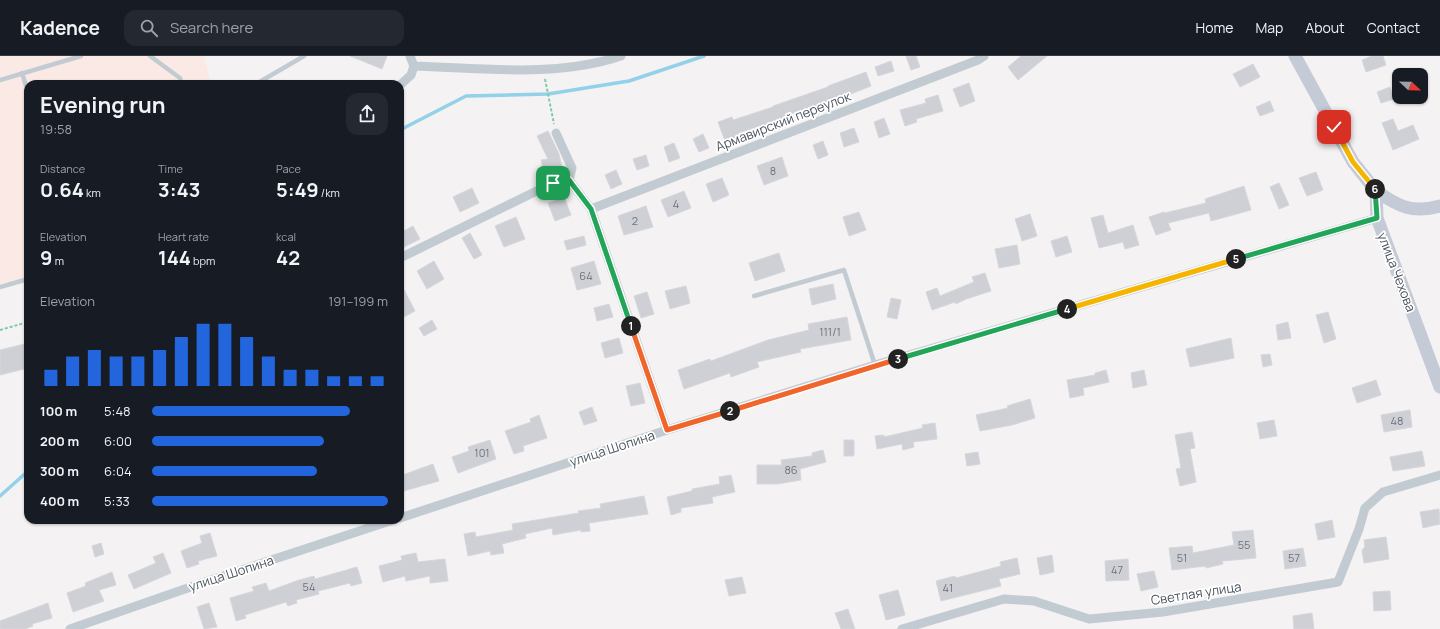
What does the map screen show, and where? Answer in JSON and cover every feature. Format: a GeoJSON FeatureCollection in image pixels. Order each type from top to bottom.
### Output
{"type":"FeatureCollection","features":[{"type":"Feature","properties":{"kind":"main road"},"geometry":{"type":"LineString","coordinates":[[1295,56],[1353,162],[1376,190],[1396,204],[1413,210],[1440,206]]}},
{"type":"Feature","properties":{"kind":"main road","name":"улица Чехова"},"geometry":{"type":"LineString","coordinates":[[1376,190],[1377,218],[1440,387]]}},
{"type":"Feature","properties":{"kind":"street"},"geometry":{"type":"LineString","coordinates":[[404,81],[411,75],[414,66],[410,56]]}},
{"type":"Feature","properties":{"kind":"street"},"geometry":{"type":"LineString","coordinates":[[414,66],[544,69],[569,68],[621,56]]}},
{"type":"Feature","properties":{"kind":"street","name":"Армавирский переулок"},"geometry":{"type":"LineString","coordinates":[[591,209],[971,63],[984,56]]}},
{"type":"Feature","properties":{"kind":"street"},"geometry":{"type":"LineString","coordinates":[[556,133],[572,168],[569,180]]}},
{"type":"Feature","properties":{"kind":"street"},"geometry":{"type":"LineString","coordinates":[[569,180],[591,209],[667,430]]}},
{"type":"Feature","properties":{"kind":"street"},"geometry":{"type":"LineString","coordinates":[[404,256],[553,183],[569,180]]}},
{"type":"Feature","properties":{"kind":"street","name":"улица Шопина"},"geometry":{"type":"LineString","coordinates":[[404,517],[667,430],[876,365],[1377,218]]}},
{"type":"Feature","properties":{"kind":"street","name":"Светлая улица"},"geometry":{"type":"LineString","coordinates":[[902,629],[1004,599],[1034,601],[1089,619],[1163,612],[1338,582],[1359,529],[1365,508],[1383,492],[1440,476]]}},
{"type":"Feature","properties":{"kind":"street","name":"улица Шопина"},"geometry":{"type":"LineString","coordinates":[[70,629],[205,582],[381,524]]}},
{"type":"Feature","properties":{"kind":"lane"},"geometry":{"type":"LineString","coordinates":[[0,80],[81,56]]}},
{"type":"Feature","properties":{"kind":"lane"},"geometry":{"type":"LineString","coordinates":[[150,56],[181,80]]}},
{"type":"Feature","properties":{"kind":"lane"},"geometry":{"type":"LineString","coordinates":[[263,80],[304,56]]}},
{"type":"Feature","properties":{"kind":"lane"},"geometry":{"type":"LineString","coordinates":[[22,73],[24,80]]}},
{"type":"Feature","properties":{"kind":"lane"},"geometry":{"type":"LineString","coordinates":[[754,296],[844,270],[876,365]]}},
{"type":"Feature","properties":{"kind":"lane"},"geometry":{"type":"LineString","coordinates":[[0,287],[24,280]]}},
{"type":"Feature","properties":{"kind":"path"},"geometry":{"type":"LineString","coordinates":[[544,69],[556,133]]}},
{"type":"Feature","properties":{"kind":"path"},"geometry":{"type":"LineString","coordinates":[[0,330],[24,323]]}},
{"type":"Feature","properties":{"kind":"shaded area"},"geometry":{"type":"Polygon","coordinates":[[[0,56],[204,56],[210,80],[24,80],[24,280],[0,284],[0,56]]]}},
{"type":"Feature","properties":{"kind":"building"},"geometry":{"type":"Polygon","coordinates":[[[350,56],[387,56],[382,69],[350,56]]]}},
{"type":"Feature","properties":{"kind":"building"},"geometry":{"type":"Polygon","coordinates":[[[906,56],[916,56],[920,67],[911,70],[906,56]]]}},
{"type":"Feature","properties":{"kind":"building"},"geometry":{"type":"Polygon","coordinates":[[[1021,56],[1047,56],[1018,80],[1008,67],[1021,56]]]}},
{"type":"Feature","properties":{"kind":"building"},"geometry":{"type":"Polygon","coordinates":[[[1372,56],[1383,56],[1386,65],[1366,72],[1362,60],[1372,56]]]}},
{"type":"Feature","properties":{"kind":"building"},"geometry":{"type":"Polygon","coordinates":[[[891,61],[894,71],[878,76],[875,67],[891,61]]]}},
{"type":"Feature","properties":{"kind":"building"},"geometry":{"type":"Polygon","coordinates":[[[1253,64],[1260,77],[1240,87],[1233,74],[1253,64]]]}},
{"type":"Feature","properties":{"kind":"building"},"geometry":{"type":"Polygon","coordinates":[[[866,72],[871,86],[823,105],[790,114],[791,116],[778,121],[738,133],[739,136],[725,141],[718,122],[732,117],[733,120],[773,107],[866,72]]]}},
{"type":"Feature","properties":{"kind":"building"},"geometry":{"type":"Polygon","coordinates":[[[969,83],[975,101],[960,107],[953,89],[969,83]]]}},
{"type":"Feature","properties":{"kind":"building"},"geometry":{"type":"Polygon","coordinates":[[[1390,87],[1392,100],[1381,103],[1377,92],[1390,87]]]}},
{"type":"Feature","properties":{"kind":"building"},"geometry":{"type":"Polygon","coordinates":[[[938,95],[943,111],[916,119],[917,122],[905,126],[900,110],[926,103],[925,99],[938,95]]]}},
{"type":"Feature","properties":{"kind":"building"},"geometry":{"type":"Polygon","coordinates":[[[1270,101],[1274,111],[1260,116],[1256,107],[1270,101]]]}},
{"type":"Feature","properties":{"kind":"building"},"geometry":{"type":"Polygon","coordinates":[[[884,118],[890,134],[879,138],[874,122],[884,118]]]}},
{"type":"Feature","properties":{"kind":"building"},"geometry":{"type":"Polygon","coordinates":[[[1393,119],[1398,131],[1413,125],[1419,139],[1393,150],[1382,123],[1393,119]]]}},
{"type":"Feature","properties":{"kind":"building"},"geometry":{"type":"Polygon","coordinates":[[[854,128],[859,142],[844,147],[840,133],[854,128]]]}},
{"type":"Feature","properties":{"kind":"building"},"geometry":{"type":"Polygon","coordinates":[[[548,131],[559,154],[562,168],[544,172],[541,160],[548,159],[537,136],[548,131]]]}},
{"type":"Feature","properties":{"kind":"building"},"geometry":{"type":"Polygon","coordinates":[[[703,134],[709,148],[699,152],[693,139],[703,134]]]}},
{"type":"Feature","properties":{"kind":"building"},"geometry":{"type":"Polygon","coordinates":[[[823,141],[828,155],[818,159],[813,145],[823,141]]]}},
{"type":"Feature","properties":{"kind":"building"},"geometry":{"type":"Polygon","coordinates":[[[674,143],[680,158],[669,162],[664,147],[674,143]]]}},
{"type":"Feature","properties":{"kind":"building"},"geometry":{"type":"Polygon","coordinates":[[[646,155],[649,166],[637,170],[633,159],[646,155]]]}},
{"type":"Feature","properties":{"kind":"building"},"geometry":{"type":"Polygon","coordinates":[[[782,157],[788,176],[764,185],[757,166],[782,157]]]}},
{"type":"Feature","properties":{"kind":"building"},"geometry":{"type":"Polygon","coordinates":[[[616,170],[622,184],[611,189],[605,175],[616,170]]]}},
{"type":"Feature","properties":{"kind":"building"},"geometry":{"type":"Polygon","coordinates":[[[1316,172],[1323,190],[1307,196],[1299,178],[1316,172]]]}},
{"type":"Feature","properties":{"kind":"building"},"geometry":{"type":"Polygon","coordinates":[[[722,178],[729,195],[713,202],[706,184],[722,178]]]}},
{"type":"Feature","properties":{"kind":"building"},"geometry":{"type":"Polygon","coordinates":[[[1279,183],[1289,205],[1279,209],[1270,187],[1279,183]]]}},
{"type":"Feature","properties":{"kind":"building"},"geometry":{"type":"Polygon","coordinates":[[[1244,186],[1251,210],[1211,221],[1209,213],[1168,223],[1171,230],[1156,235],[1149,217],[1164,212],[1206,203],[1205,199],[1244,186]]]}},
{"type":"Feature","properties":{"kind":"building"},"geometry":{"type":"Polygon","coordinates":[[[472,188],[479,203],[460,212],[453,197],[472,188]]]}},
{"type":"Feature","properties":{"kind":"building"},"geometry":{"type":"Polygon","coordinates":[[[684,191],[691,208],[668,217],[661,200],[684,191]]]}},
{"type":"Feature","properties":{"kind":"building"},"geometry":{"type":"Polygon","coordinates":[[[564,197],[571,215],[555,221],[548,203],[564,197]]]}},
{"type":"Feature","properties":{"kind":"building"},"geometry":{"type":"Polygon","coordinates":[[[646,206],[653,227],[624,235],[618,216],[646,206]]]}},
{"type":"Feature","properties":{"kind":"building"},"geometry":{"type":"Polygon","coordinates":[[[859,212],[866,230],[849,236],[843,217],[859,212]]]}},
{"type":"Feature","properties":{"kind":"building"},"geometry":{"type":"Polygon","coordinates":[[[1030,214],[1037,236],[1022,241],[1015,219],[1030,214]]]}},
{"type":"Feature","properties":{"kind":"building"},"geometry":{"type":"Polygon","coordinates":[[[1103,215],[1108,233],[1133,225],[1139,245],[1125,249],[1123,242],[1099,248],[1091,218],[1103,215]]]}},
{"type":"Feature","properties":{"kind":"building"},"geometry":{"type":"Polygon","coordinates":[[[516,217],[525,239],[504,247],[495,226],[516,217]]]}},
{"type":"Feature","properties":{"kind":"building"},"geometry":{"type":"Polygon","coordinates":[[[413,226],[420,239],[404,247],[404,231],[413,226]]]}},
{"type":"Feature","properties":{"kind":"building"},"geometry":{"type":"Polygon","coordinates":[[[470,233],[482,255],[474,259],[462,238],[470,233]]]}},
{"type":"Feature","properties":{"kind":"building"},"geometry":{"type":"Polygon","coordinates":[[[584,236],[586,245],[567,250],[564,241],[584,236]]]}},
{"type":"Feature","properties":{"kind":"building"},"geometry":{"type":"Polygon","coordinates":[[[1067,236],[1072,252],[1056,257],[1051,241],[1067,236]]]}},
{"type":"Feature","properties":{"kind":"building"},"geometry":{"type":"Polygon","coordinates":[[[1017,245],[1020,264],[999,268],[995,249],[1017,245]]]}},
{"type":"Feature","properties":{"kind":"building"},"geometry":{"type":"Polygon","coordinates":[[[779,253],[785,271],[755,281],[749,263],[779,253]]]}},
{"type":"Feature","properties":{"kind":"building"},"geometry":{"type":"Polygon","coordinates":[[[434,261],[444,279],[427,289],[417,271],[434,261]]]}},
{"type":"Feature","properties":{"kind":"building"},"geometry":{"type":"Polygon","coordinates":[[[594,261],[601,284],[577,290],[571,268],[594,261]]]}},
{"type":"Feature","properties":{"kind":"building"},"geometry":{"type":"Polygon","coordinates":[[[985,273],[991,291],[966,299],[956,304],[955,302],[932,310],[926,292],[937,288],[940,296],[974,282],[972,277],[985,273]]]}},
{"type":"Feature","properties":{"kind":"building"},"geometry":{"type":"Polygon","coordinates":[[[833,284],[836,299],[812,305],[809,289],[833,284]]]}},
{"type":"Feature","properties":{"kind":"building"},"geometry":{"type":"Polygon","coordinates":[[[686,286],[690,303],[670,309],[665,291],[686,286]]]}},
{"type":"Feature","properties":{"kind":"building"},"geometry":{"type":"Polygon","coordinates":[[[404,290],[415,311],[404,317],[404,290]]]}},
{"type":"Feature","properties":{"kind":"building"},"geometry":{"type":"Polygon","coordinates":[[[647,292],[654,314],[641,318],[634,296],[647,292]]]}},
{"type":"Feature","properties":{"kind":"building"},"geometry":{"type":"Polygon","coordinates":[[[891,298],[901,300],[897,319],[887,317],[891,298]]]}},
{"type":"Feature","properties":{"kind":"building"},"geometry":{"type":"Polygon","coordinates":[[[609,304],[613,317],[597,321],[594,308],[609,304]]]}},
{"type":"Feature","properties":{"kind":"building"},"geometry":{"type":"Polygon","coordinates":[[[1328,312],[1336,339],[1324,343],[1316,315],[1328,312]]]}},
{"type":"Feature","properties":{"kind":"building"},"geometry":{"type":"Polygon","coordinates":[[[847,317],[851,340],[800,349],[801,352],[757,362],[759,367],[731,377],[730,373],[684,389],[678,370],[710,359],[711,361],[768,340],[809,330],[808,324],[847,317]]]}},
{"type":"Feature","properties":{"kind":"building"},"geometry":{"type":"Polygon","coordinates":[[[432,320],[437,329],[424,336],[419,328],[432,320]]]}},
{"type":"Feature","properties":{"kind":"building"},"geometry":{"type":"Polygon","coordinates":[[[1288,322],[1291,338],[1278,340],[1276,325],[1288,322]]]}},
{"type":"Feature","properties":{"kind":"building"},"geometry":{"type":"Polygon","coordinates":[[[619,338],[623,353],[605,358],[601,343],[619,338]]]}},
{"type":"Feature","properties":{"kind":"building"},"geometry":{"type":"Polygon","coordinates":[[[1231,338],[1234,358],[1190,367],[1186,349],[1231,338]]]}},
{"type":"Feature","properties":{"kind":"building"},"geometry":{"type":"Polygon","coordinates":[[[24,344],[24,369],[0,375],[0,350],[24,344]]]}},
{"type":"Feature","properties":{"kind":"building"},"geometry":{"type":"Polygon","coordinates":[[[1270,354],[1272,365],[1263,367],[1261,355],[1270,354]]]}},
{"type":"Feature","properties":{"kind":"building"},"geometry":{"type":"Polygon","coordinates":[[[1106,370],[1109,382],[1083,388],[1084,395],[1070,398],[1067,380],[1095,375],[1095,373],[1106,370]]]}},
{"type":"Feature","properties":{"kind":"building"},"geometry":{"type":"Polygon","coordinates":[[[1144,370],[1147,385],[1133,388],[1131,373],[1144,370]]]}},
{"type":"Feature","properties":{"kind":"building"},"geometry":{"type":"Polygon","coordinates":[[[1376,380],[1381,395],[1357,403],[1352,388],[1376,380]]]}},
{"type":"Feature","properties":{"kind":"building"},"geometry":{"type":"Polygon","coordinates":[[[640,383],[645,403],[631,406],[626,386],[640,383]]]}},
{"type":"Feature","properties":{"kind":"building"},"geometry":{"type":"Polygon","coordinates":[[[1030,399],[1035,418],[1012,425],[980,431],[976,415],[1008,408],[1007,406],[1030,399]]]}},
{"type":"Feature","properties":{"kind":"building"},"geometry":{"type":"Polygon","coordinates":[[[592,407],[597,421],[584,425],[579,412],[592,407]]]}},
{"type":"Feature","properties":{"kind":"building"},"geometry":{"type":"Polygon","coordinates":[[[1410,410],[1412,427],[1384,432],[1381,415],[1410,410]]]}},
{"type":"Feature","properties":{"kind":"building"},"geometry":{"type":"Polygon","coordinates":[[[539,415],[547,438],[523,446],[524,451],[514,454],[505,431],[531,422],[530,419],[539,415]]]}},
{"type":"Feature","properties":{"kind":"building"},"geometry":{"type":"Polygon","coordinates":[[[1274,420],[1277,436],[1260,439],[1257,423],[1274,420]]]}},
{"type":"Feature","properties":{"kind":"building"},"geometry":{"type":"Polygon","coordinates":[[[935,423],[937,439],[913,442],[914,447],[903,450],[902,444],[877,449],[875,436],[884,435],[884,437],[923,428],[922,425],[935,423]]]}},
{"type":"Feature","properties":{"kind":"building"},"geometry":{"type":"Polygon","coordinates":[[[1192,432],[1195,448],[1190,449],[1196,482],[1180,486],[1176,469],[1181,468],[1175,435],[1192,432]]]}},
{"type":"Feature","properties":{"kind":"building"},"geometry":{"type":"Polygon","coordinates":[[[490,440],[496,459],[458,473],[452,457],[469,451],[468,447],[490,440]]]}},
{"type":"Feature","properties":{"kind":"building"},"geometry":{"type":"Polygon","coordinates":[[[844,440],[854,440],[854,456],[844,456],[844,440]]]}},
{"type":"Feature","properties":{"kind":"building"},"geometry":{"type":"Polygon","coordinates":[[[823,450],[826,462],[800,469],[801,480],[777,484],[757,484],[757,465],[782,465],[781,460],[812,456],[812,453],[823,450]]]}},
{"type":"Feature","properties":{"kind":"building"},"geometry":{"type":"Polygon","coordinates":[[[1422,451],[1425,466],[1393,471],[1390,457],[1422,451]]]}},
{"type":"Feature","properties":{"kind":"building"},"geometry":{"type":"Polygon","coordinates":[[[978,452],[980,464],[967,466],[965,454],[978,452]]]}},
{"type":"Feature","properties":{"kind":"building"},"geometry":{"type":"Polygon","coordinates":[[[433,464],[439,481],[404,491],[404,475],[433,464]]]}},
{"type":"Feature","properties":{"kind":"building"},"geometry":{"type":"Polygon","coordinates":[[[731,475],[735,492],[712,497],[713,503],[681,508],[681,512],[671,515],[667,497],[692,491],[692,489],[720,484],[719,477],[731,475]]]}},
{"type":"Feature","properties":{"kind":"building"},"geometry":{"type":"Polygon","coordinates":[[[644,496],[648,514],[589,523],[590,531],[581,532],[581,530],[553,535],[552,528],[525,534],[526,538],[502,544],[504,553],[491,555],[490,551],[468,556],[464,534],[475,532],[476,537],[513,530],[512,524],[579,513],[578,511],[601,508],[600,504],[644,496]]]}},
{"type":"Feature","properties":{"kind":"building"},"geometry":{"type":"Polygon","coordinates":[[[1439,509],[1440,524],[1423,528],[1420,512],[1439,509]]]}},
{"type":"Feature","properties":{"kind":"building"},"geometry":{"type":"Polygon","coordinates":[[[1332,520],[1335,537],[1318,540],[1315,524],[1332,520]]]}},
{"type":"Feature","properties":{"kind":"building"},"geometry":{"type":"Polygon","coordinates":[[[1253,530],[1256,558],[1222,561],[1223,564],[1206,568],[1206,566],[1172,570],[1169,548],[1192,546],[1193,553],[1234,545],[1232,532],[1253,530]]]}},
{"type":"Feature","properties":{"kind":"building"},"geometry":{"type":"Polygon","coordinates":[[[210,533],[217,556],[198,561],[199,564],[187,568],[181,551],[202,543],[200,536],[210,533]]]}},
{"type":"Feature","properties":{"kind":"building"},"geometry":{"type":"Polygon","coordinates":[[[1386,537],[1389,559],[1364,563],[1362,550],[1365,547],[1364,540],[1386,537]]]}},
{"type":"Feature","properties":{"kind":"building"},"geometry":{"type":"Polygon","coordinates":[[[101,543],[104,554],[95,557],[92,546],[101,543]]]}},
{"type":"Feature","properties":{"kind":"building"},"geometry":{"type":"Polygon","coordinates":[[[1303,548],[1306,566],[1285,569],[1283,551],[1303,548]]]}},
{"type":"Feature","properties":{"kind":"building"},"geometry":{"type":"Polygon","coordinates":[[[163,553],[171,573],[134,589],[128,575],[156,563],[153,557],[163,553]]]}},
{"type":"Feature","properties":{"kind":"building"},"geometry":{"type":"Polygon","coordinates":[[[416,553],[418,562],[445,559],[448,581],[430,583],[430,576],[406,581],[405,576],[383,582],[379,566],[402,560],[401,556],[416,553]]]}},
{"type":"Feature","properties":{"kind":"building"},"geometry":{"type":"Polygon","coordinates":[[[1052,555],[1054,572],[1040,575],[1037,558],[1052,555]]]}},
{"type":"Feature","properties":{"kind":"building"},"geometry":{"type":"Polygon","coordinates":[[[1017,558],[1020,574],[999,579],[1001,586],[941,601],[936,581],[955,576],[956,578],[1001,566],[1000,562],[1017,558]]]}},
{"type":"Feature","properties":{"kind":"building"},"geometry":{"type":"Polygon","coordinates":[[[1128,559],[1129,580],[1106,581],[1105,561],[1128,559]]]}},
{"type":"Feature","properties":{"kind":"building"},"geometry":{"type":"Polygon","coordinates":[[[357,567],[362,583],[351,586],[350,583],[318,591],[319,594],[296,600],[297,603],[288,606],[286,602],[245,615],[246,618],[236,621],[230,598],[254,591],[252,587],[266,583],[269,591],[299,580],[314,576],[315,579],[357,567]]]}},
{"type":"Feature","properties":{"kind":"building"},"geometry":{"type":"Polygon","coordinates":[[[1154,571],[1158,587],[1141,591],[1137,574],[1154,571]]]}},
{"type":"Feature","properties":{"kind":"building"},"geometry":{"type":"Polygon","coordinates":[[[112,572],[116,585],[99,590],[104,601],[73,612],[67,593],[86,586],[85,583],[112,572]]]}},
{"type":"Feature","properties":{"kind":"building"},"geometry":{"type":"Polygon","coordinates":[[[742,577],[746,593],[729,596],[725,580],[742,577]]]}},
{"type":"Feature","properties":{"kind":"building"},"geometry":{"type":"Polygon","coordinates":[[[898,590],[905,615],[886,620],[879,595],[898,590]]]}},
{"type":"Feature","properties":{"kind":"building"},"geometry":{"type":"Polygon","coordinates":[[[1390,591],[1391,610],[1374,611],[1373,592],[1390,591]]]}},
{"type":"Feature","properties":{"kind":"building"},"geometry":{"type":"Polygon","coordinates":[[[48,603],[52,618],[32,624],[33,626],[25,629],[0,629],[0,621],[48,603]]]}},
{"type":"Feature","properties":{"kind":"building"},"geometry":{"type":"Polygon","coordinates":[[[209,603],[217,627],[204,629],[197,607],[209,603]]]}},
{"type":"Feature","properties":{"kind":"building"},"geometry":{"type":"Polygon","coordinates":[[[848,609],[855,629],[841,629],[835,613],[848,609]]]}},
{"type":"Feature","properties":{"kind":"building"},"geometry":{"type":"Polygon","coordinates":[[[1312,613],[1314,629],[1294,629],[1293,616],[1312,613]]]}},
{"type":"Feature","properties":{"kind":"waterway"},"geometry":{"type":"LineString","coordinates":[[404,128],[466,96],[548,94],[629,81],[704,56]]}},
{"type":"Feature","properties":{"kind":"waterway"},"geometry":{"type":"LineString","coordinates":[[0,496],[24,475]]}},
{"type":"Feature","properties":{"kind":"route"},"geometry":{"type":"LineString","coordinates":[[553,183],[569,180],[591,209],[667,430],[876,365],[1377,218],[1376,190],[1353,162],[1334,127]]}}]}
